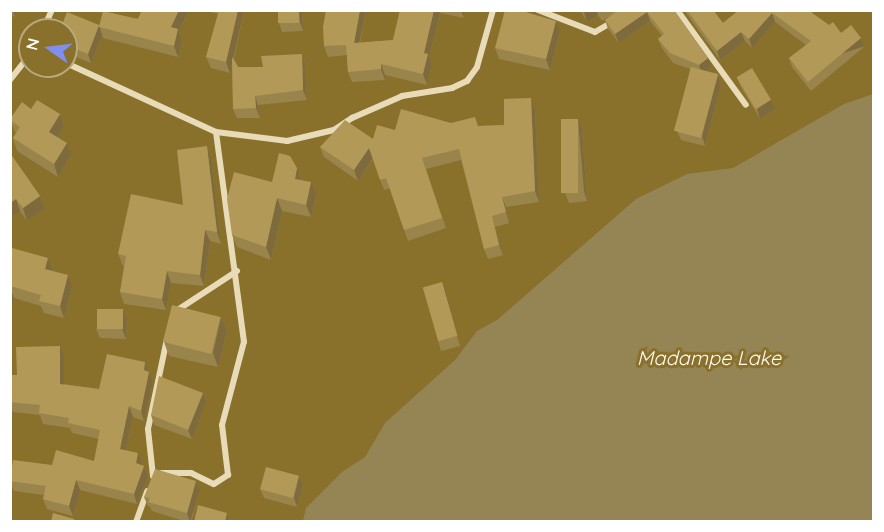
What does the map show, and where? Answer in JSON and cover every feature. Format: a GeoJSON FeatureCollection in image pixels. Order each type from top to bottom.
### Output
{"type":"FeatureCollection","features":[{"type":"Feature","properties":{"kind":"street"},"geometry":{"type":"LineString","coordinates":[[78,69],[216,132],[287,141],[334,130],[352,118],[402,96],[452,88],[467,81],[477,67],[493,10]]}},
{"type":"Feature","properties":{"kind":"street"},"geometry":{"type":"LineString","coordinates":[[538,10],[595,32],[618,17]]}},
{"type":"Feature","properties":{"kind":"street"},"geometry":{"type":"LineString","coordinates":[[677,10],[746,105]]}},
{"type":"Feature","properties":{"kind":"street"},"geometry":{"type":"LineString","coordinates":[[154,473],[191,473],[214,484],[228,475],[222,425],[244,342],[237,271],[216,132]]}},
{"type":"Feature","properties":{"kind":"street"},"geometry":{"type":"LineString","coordinates":[[170,324],[173,313],[237,271]]}},
{"type":"Feature","properties":{"kind":"street"},"geometry":{"type":"LineString","coordinates":[[136,522],[154,473],[148,429],[168,334]]}},
{"type":"Feature","properties":{"kind":"water","name":"Madampe Lake"},"geometry":{"type":"Polygon","coordinates":[[[873,94],[873,521],[303,521],[306,508],[342,472],[365,457],[385,423],[455,360],[477,331],[497,320],[636,199],[687,174],[733,168],[844,104],[873,94]]]}},
{"type":"Feature","properties":{"kind":"building"},"geometry":{"type":"Polygon","coordinates":[[[142,10],[179,10],[171,27],[178,29],[174,46],[99,27],[103,11],[138,19],[142,10]]]}},
{"type":"Feature","properties":{"kind":"building"},"geometry":{"type":"Polygon","coordinates":[[[219,10],[238,10],[226,62],[206,57],[219,10]]]}},
{"type":"Feature","properties":{"kind":"building"},"geometry":{"type":"Polygon","coordinates":[[[278,10],[299,10],[299,23],[278,23],[278,10]]]}},
{"type":"Feature","properties":{"kind":"building"},"geometry":{"type":"Polygon","coordinates":[[[326,10],[360,10],[354,43],[393,40],[400,10],[434,10],[424,53],[428,54],[423,74],[381,64],[381,69],[348,72],[346,45],[324,46],[323,27],[326,10]]]}},
{"type":"Feature","properties":{"kind":"building"},"geometry":{"type":"Polygon","coordinates":[[[505,10],[519,10],[556,21],[546,59],[495,48],[505,10]]]}},
{"type":"Feature","properties":{"kind":"building"},"geometry":{"type":"Polygon","coordinates":[[[618,10],[674,10],[708,58],[699,65],[670,53],[658,39],[664,34],[647,12],[615,34],[605,20],[618,10]]]}},
{"type":"Feature","properties":{"kind":"building"},"geometry":{"type":"Polygon","coordinates":[[[687,10],[713,10],[723,23],[739,10],[808,10],[829,25],[833,22],[841,33],[851,25],[861,38],[808,82],[789,58],[811,41],[772,13],[749,39],[741,32],[717,51],[687,10]]]}},
{"type":"Feature","properties":{"kind":"building"},"geometry":{"type":"Polygon","coordinates":[[[67,12],[99,25],[88,54],[78,50],[78,18],[65,18],[67,12]]]}},
{"type":"Feature","properties":{"kind":"building"},"geometry":{"type":"Polygon","coordinates":[[[302,54],[303,90],[255,96],[256,108],[233,109],[232,57],[238,67],[263,67],[261,56],[302,54]]]}},
{"type":"Feature","properties":{"kind":"building"},"geometry":{"type":"Polygon","coordinates":[[[691,67],[718,74],[701,138],[674,131],[691,67]]]}},
{"type":"Feature","properties":{"kind":"building"},"geometry":{"type":"Polygon","coordinates":[[[752,68],[771,100],[756,109],[737,77],[752,68]]]}},
{"type":"Feature","properties":{"kind":"building"},"geometry":{"type":"Polygon","coordinates":[[[531,98],[535,191],[502,197],[506,212],[492,216],[499,245],[484,249],[459,149],[422,158],[442,218],[404,230],[386,178],[380,180],[369,148],[354,170],[320,147],[345,120],[373,139],[377,125],[395,130],[401,109],[451,123],[475,117],[478,126],[504,125],[504,99],[531,98]]]}},
{"type":"Feature","properties":{"kind":"building"},"geometry":{"type":"Polygon","coordinates":[[[37,100],[60,114],[49,132],[67,143],[54,164],[13,138],[20,127],[10,119],[22,102],[31,109],[37,100]]]}},
{"type":"Feature","properties":{"kind":"building"},"geometry":{"type":"Polygon","coordinates":[[[561,119],[578,119],[578,193],[561,193],[561,119]]]}},
{"type":"Feature","properties":{"kind":"building"},"geometry":{"type":"Polygon","coordinates":[[[207,146],[217,232],[205,230],[200,275],[167,271],[162,299],[120,292],[126,256],[118,254],[131,194],[183,205],[177,150],[207,146]]]}},
{"type":"Feature","properties":{"kind":"building"},"geometry":{"type":"Polygon","coordinates":[[[10,153],[40,196],[23,208],[16,199],[10,203],[10,153]]]}},
{"type":"Feature","properties":{"kind":"building"},"geometry":{"type":"Polygon","coordinates":[[[279,153],[290,156],[297,168],[295,179],[311,182],[306,205],[277,198],[266,247],[232,235],[227,199],[234,172],[272,182],[279,153]]]}},
{"type":"Feature","properties":{"kind":"building"},"geometry":{"type":"Polygon","coordinates":[[[10,247],[48,258],[45,269],[68,275],[60,306],[39,301],[41,295],[10,286],[10,247]]]}},
{"type":"Feature","properties":{"kind":"building"},"geometry":{"type":"Polygon","coordinates":[[[442,282],[457,336],[438,341],[423,288],[442,282]]]}},
{"type":"Feature","properties":{"kind":"building"},"geometry":{"type":"Polygon","coordinates":[[[172,305],[221,317],[211,354],[163,342],[172,305]]]}},
{"type":"Feature","properties":{"kind":"building"},"geometry":{"type":"Polygon","coordinates":[[[97,309],[123,309],[123,329],[97,329],[97,309]]]}},
{"type":"Feature","properties":{"kind":"building"},"geometry":{"type":"Polygon","coordinates":[[[60,346],[60,384],[99,389],[107,354],[145,362],[144,370],[149,372],[141,411],[129,406],[120,449],[138,453],[136,463],[144,466],[134,494],[76,480],[69,506],[43,499],[46,486],[10,481],[13,460],[52,465],[56,450],[94,461],[100,430],[68,423],[69,418],[39,413],[40,405],[10,402],[10,375],[17,375],[16,347],[60,346]]]}},
{"type":"Feature","properties":{"kind":"building"},"geometry":{"type":"Polygon","coordinates":[[[159,376],[203,393],[188,430],[151,415],[159,376]]]}},
{"type":"Feature","properties":{"kind":"building"},"geometry":{"type":"Polygon","coordinates":[[[266,467],[299,476],[293,498],[260,489],[266,467]]]}},
{"type":"Feature","properties":{"kind":"building"},"geometry":{"type":"Polygon","coordinates":[[[155,469],[196,481],[187,513],[148,502],[150,498],[144,497],[155,469]]]}},
{"type":"Feature","properties":{"kind":"building"},"geometry":{"type":"Polygon","coordinates":[[[198,505],[227,513],[225,522],[194,522],[198,505]]]}},
{"type":"Feature","properties":{"kind":"building"},"geometry":{"type":"Polygon","coordinates":[[[53,513],[74,519],[74,522],[51,522],[53,513]]]}}]}
